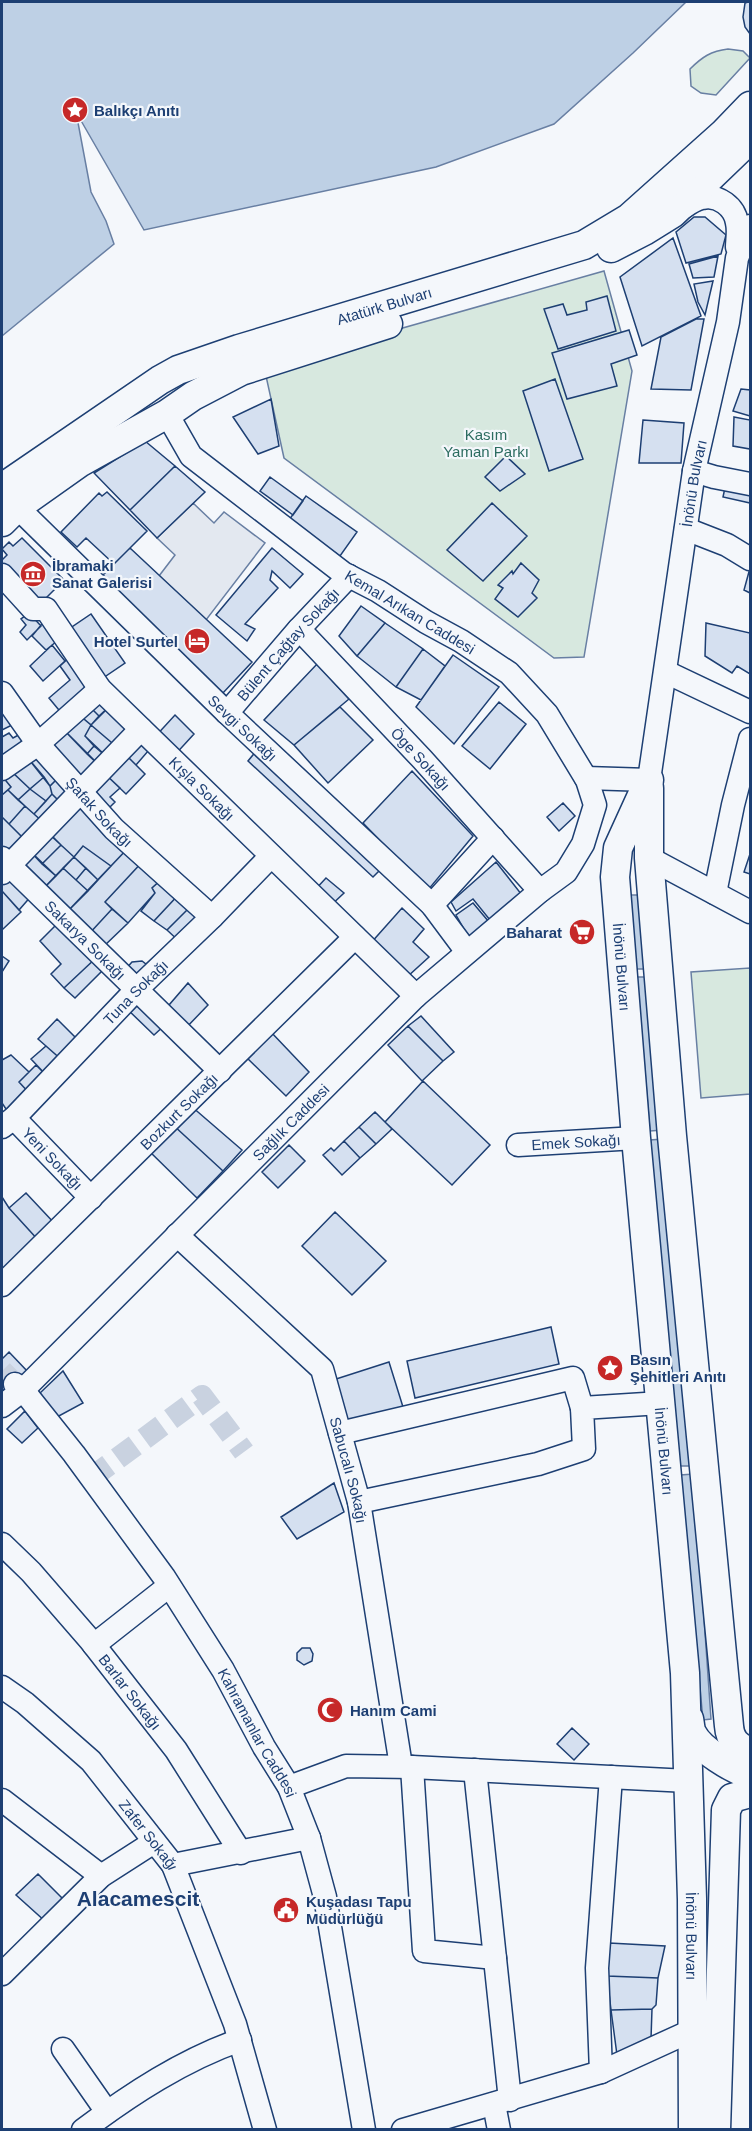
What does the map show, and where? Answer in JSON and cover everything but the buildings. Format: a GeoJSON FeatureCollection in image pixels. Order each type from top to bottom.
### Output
{"type":"FeatureCollection","features":[{"type":"Feature","properties":{"kind":"main road","name":"Atatürk Bulvarı"},"geometry":{"type":"LineString","coordinates":[[7,506],[167,414],[193,396],[241,371],[588,259],[644,231],[673,213],[741,144],[750,106]]}},
{"type":"Feature","properties":{"kind":"main road","name":"Atatürk Bulvarı"},"geometry":{"type":"LineString","coordinates":[[7,506],[169,375],[238,349],[584,245],[741,144]]}},
{"type":"Feature","properties":{"kind":"main road"},"geometry":{"type":"LineString","coordinates":[[167,414],[158,405],[157,395],[169,375],[190,377],[194,386],[193,396]]}},
{"type":"Feature","properties":{"kind":"main road","name":"İnönü Bulvarı"},"geometry":{"type":"LineString","coordinates":[[649,780],[650,858],[674,1148],[729,1726],[730,1736],[743,1748]]}},
{"type":"Feature","properties":{"kind":"main road","name":"İnönü Bulvarı"},"geometry":{"type":"LineString","coordinates":[[649,780],[618,848],[615,877],[687,1711],[693,2130]]}},
{"type":"Feature","properties":{"kind":"main road"},"geometry":{"type":"LineString","coordinates":[[687,1711],[692,1734],[702,1747],[750,1775]]}},
{"type":"Feature","properties":{"kind":"main road","name":"İnönü Bulvarı"},"geometry":{"type":"LineString","coordinates":[[716,2130],[726,1810],[732,1798],[750,1793]]}},
{"type":"Feature","properties":{"kind":"street"},"geometry":{"type":"LineString","coordinates":[[673,213],[700,198],[711,196],[722,200],[733,212],[737,222],[737,258]]}},
{"type":"Feature","properties":{"kind":"street","name":"İnönü Bulvarı"},"geometry":{"type":"LineString","coordinates":[[649,780],[694,471],[728,322],[737,258],[750,225]]}},
{"type":"Feature","properties":{"kind":"street","name":"Kemal Arıkan Caddesi"},"geometry":{"type":"LineString","coordinates":[[167,414],[191,456],[350,576],[461,641],[509,673],[547,714],[586,778],[595,805],[583,844]]}},
{"type":"Feature","properties":{"kind":"street"},"geometry":{"type":"LineString","coordinates":[[694,471],[750,484]]}},
{"type":"Feature","properties":{"kind":"street","name":"Sevgi Sokağı"},"geometry":{"type":"LineString","coordinates":[[7,506],[432,905],[467,952]]}},
{"type":"Feature","properties":{"kind":"street"},"geometry":{"type":"LineString","coordinates":[[686,529],[727,545],[750,560]]}},
{"type":"Feature","properties":{"kind":"street","name":"Kışla Sokağı"},"geometry":{"type":"LineString","coordinates":[[2,575],[33,609],[46,609],[100,689],[416,996]]}},
{"type":"Feature","properties":{"kind":"street","name":"Bülent Çağtay Sokağı"},"geometry":{"type":"LineString","coordinates":[[227,712],[299,629],[350,576]]}},
{"type":"Feature","properties":{"kind":"street","name":"Öge Sokağı"},"geometry":{"type":"LineString","coordinates":[[299,629],[422,759],[540,891]]}},
{"type":"Feature","properties":{"kind":"street"},"geometry":{"type":"LineString","coordinates":[[666,672],[750,712]]}},
{"type":"Feature","properties":{"kind":"street"},"geometry":{"type":"LineString","coordinates":[[2,769],[38,744],[100,689]]}},
{"type":"Feature","properties":{"kind":"street","name":"Şafak Sokağı"},"geometry":{"type":"LineString","coordinates":[[2,693],[38,744],[114,829],[212,917]]}},
{"type":"Feature","properties":{"kind":"street"},"geometry":{"type":"LineString","coordinates":[[4,866],[141,729]]}},
{"type":"Feature","properties":{"kind":"street"},"geometry":{"type":"LineString","coordinates":[[715,893],[733,805],[750,740]]}},
{"type":"Feature","properties":{"kind":"street"},"geometry":{"type":"LineString","coordinates":[[586,778],[649,780]]}},
{"type":"Feature","properties":{"kind":"street"},"geometry":{"type":"LineString","coordinates":[[432,905],[493,838]]}},
{"type":"Feature","properties":{"kind":"street","name":"Sağlık Caddesi"},"geometry":{"type":"LineString","coordinates":[[2,1406],[416,996],[540,891],[566,872],[583,844]]}},
{"type":"Feature","properties":{"kind":"street","name":"Tuna Sokağı"},"geometry":{"type":"LineString","coordinates":[[8,1123],[137,989],[271,856]]}},
{"type":"Feature","properties":{"kind":"street"},"geometry":{"type":"LineString","coordinates":[[650,858],[750,912]]}},
{"type":"Feature","properties":{"kind":"street","name":"Sakarya Sokağı"},"geometry":{"type":"LineString","coordinates":[[4,866],[137,989],[220,1071]]}},
{"type":"Feature","properties":{"kind":"street","name":"Bozkurt Sokağı"},"geometry":{"type":"LineString","coordinates":[[2,1285],[355,937]]}},
{"type":"Feature","properties":{"kind":"street","name":"Yeni Sokağı"},"geometry":{"type":"LineString","coordinates":[[8,1123],[91,1198]]}},
{"type":"Feature","properties":{"kind":"street","name":"Emek Sokağı"},"geometry":{"type":"LineString","coordinates":[[518,1145],[636,1138]]}},
{"type":"Feature","properties":{"kind":"street","name":"Sabucalı Sokağı"},"geometry":{"type":"LineString","coordinates":[[177,1235],[321,1369],[359,1502],[406,1767],[424,1951],[495,1958]]}},
{"type":"Feature","properties":{"kind":"street"},"geometry":{"type":"LineString","coordinates":[[340,1433],[573,1378],[582,1408],[584,1449],[538,1464],[359,1502]]}},
{"type":"Feature","properties":{"kind":"street","name":"Kahramanlar Caddesi"},"geometry":{"type":"LineString","coordinates":[[19,1387],[74,1454],[169,1586],[223,1670],[264,1747],[289,1787],[309,1838],[325,1897],[364,2130]]}},
{"type":"Feature","properties":{"kind":"street"},"geometry":{"type":"LineString","coordinates":[[582,1408],[661,1403]]}},
{"type":"Feature","properties":{"kind":"street","name":"Barlar Sokağı"},"geometry":{"type":"LineString","coordinates":[[2,1544],[31,1572],[94,1645],[176,1750],[241,1853]]}},
{"type":"Feature","properties":{"kind":"street"},"geometry":{"type":"LineString","coordinates":[[94,1645],[169,1586]]}},
{"type":"Feature","properties":{"kind":"street","name":"Zafer Sokağı"},"geometry":{"type":"LineString","coordinates":[[2,1687],[91,1761],[133,1811],[173,1865],[235,2024],[265,2130]]}},
{"type":"Feature","properties":{"kind":"street"},"geometry":{"type":"LineString","coordinates":[[289,1787],[346,1766],[688,1781]]}},
{"type":"Feature","properties":{"kind":"street"},"geometry":{"type":"LineString","coordinates":[[475,1770],[495,1958],[502,2102],[499,2130]]}},
{"type":"Feature","properties":{"kind":"street"},"geometry":{"type":"LineString","coordinates":[[601,2072],[597,1968],[611,1777]]}},
{"type":"Feature","properties":{"kind":"street"},"geometry":{"type":"LineString","coordinates":[[2,1800],[101,1876]]}},
{"type":"Feature","properties":{"kind":"street"},"geometry":{"type":"LineString","coordinates":[[173,1865],[309,1838]]}},
{"type":"Feature","properties":{"kind":"street"},"geometry":{"type":"LineString","coordinates":[[2,1974],[101,1876],[154,1842]]}},
{"type":"Feature","properties":{"kind":"street"},"geometry":{"type":"LineString","coordinates":[[403,2130],[601,2072],[693,2030]]}},
{"type":"Feature","properties":{"kind":"street"},"geometry":{"type":"LineString","coordinates":[[83,2130],[175,2068],[213,2049],[240,2040]]}},
{"type":"Feature","properties":{"kind":"street"},"geometry":{"type":"LineString","coordinates":[[63,2049],[107,2112]]}},
{"type":"Feature","properties":{"kind":"green space"},"geometry":{"type":"Polygon","coordinates":[[[728,49],[743,51],[750,58],[716,95],[701,93],[691,86],[690,69],[707,55],[728,49]]]}},
{"type":"Feature","properties":{"kind":"green space","name":"Kasım Yaman Parkı"},"geometry":{"type":"Polygon","coordinates":[[[604,271],[632,371],[584,657],[554,658],[284,458],[266,376],[385,333],[604,271]]]}},
{"type":"Feature","properties":{"kind":"green space"},"geometry":{"type":"Polygon","coordinates":[[[750,968],[750,1094],[701,1098],[691,972],[750,968]]]}},
{"type":"Feature","properties":{"kind":"shaded area"},"geometry":{"type":"Polygon","coordinates":[[[193,503],[214,523],[224,512],[265,543],[206,620],[159,576],[175,555],[157,538],[193,503]]]}},
{"type":"Feature","properties":{"kind":"water"},"geometry":{"type":"Polygon","coordinates":[[[2,2],[686,2],[554,124],[436,167],[144,230],[76,112],[91,192],[106,221],[114,244],[2,336],[2,2]]]}},
{"type":"Feature","properties":{"kind":"water"},"geometry":{"type":"Polygon","coordinates":[[[628,895],[640,895],[646,969],[635,969],[628,895]]]}},
{"type":"Feature","properties":{"kind":"water"},"geometry":{"type":"Polygon","coordinates":[[[637,977],[647,977],[663,1130],[650,1131],[637,977]]]}},
{"type":"Feature","properties":{"kind":"water"},"geometry":{"type":"Polygon","coordinates":[[[663,1139],[693,1466],[680,1466],[650,1140],[663,1139]]]}},
{"type":"Feature","properties":{"kind":"water"},"geometry":{"type":"Polygon","coordinates":[[[694,1474],[711,1719],[703,1720],[680,1475],[694,1474]]]}},
{"type":"Feature","properties":{"kind":"tunnel"},"geometry":{"type":"LineString","coordinates":[[2,1371],[15,1384]]}},
{"type":"Feature","properties":{"kind":"tunnel"},"geometry":{"type":"LineString","coordinates":[[91,1478],[202,1396],[244,1452]]}},
{"type":"Feature","properties":{"kind":"place","name":"Balıkçı Anıtı"},"geometry":{"type":"Point","coordinates":[75,110]}},
{"type":"Feature","properties":{"kind":"place","name":"İbramaki Sanat Galerisi"},"geometry":{"type":"Point","coordinates":[33,574]}},
{"type":"Feature","properties":{"kind":"place","name":"Hotel Surtel"},"geometry":{"type":"Point","coordinates":[197,641]}},
{"type":"Feature","properties":{"kind":"place","name":"Baharat"},"geometry":{"type":"Point","coordinates":[582,932]}},
{"type":"Feature","properties":{"kind":"place","name":"Basın Şehitleri Anıtı"},"geometry":{"type":"Point","coordinates":[610,1368]}},
{"type":"Feature","properties":{"kind":"place","name":"Hanım Cami"},"geometry":{"type":"Point","coordinates":[330,1710]}},
{"type":"Feature","properties":{"kind":"place","name":"Kuşadası Tapu Müdürlüğü"},"geometry":{"type":"Point","coordinates":[286,1910]}},
{"type":"Feature","properties":{"kind":"district","name":"Alacamescit"},"geometry":{"type":"Point","coordinates":[138,1898]}}]}
